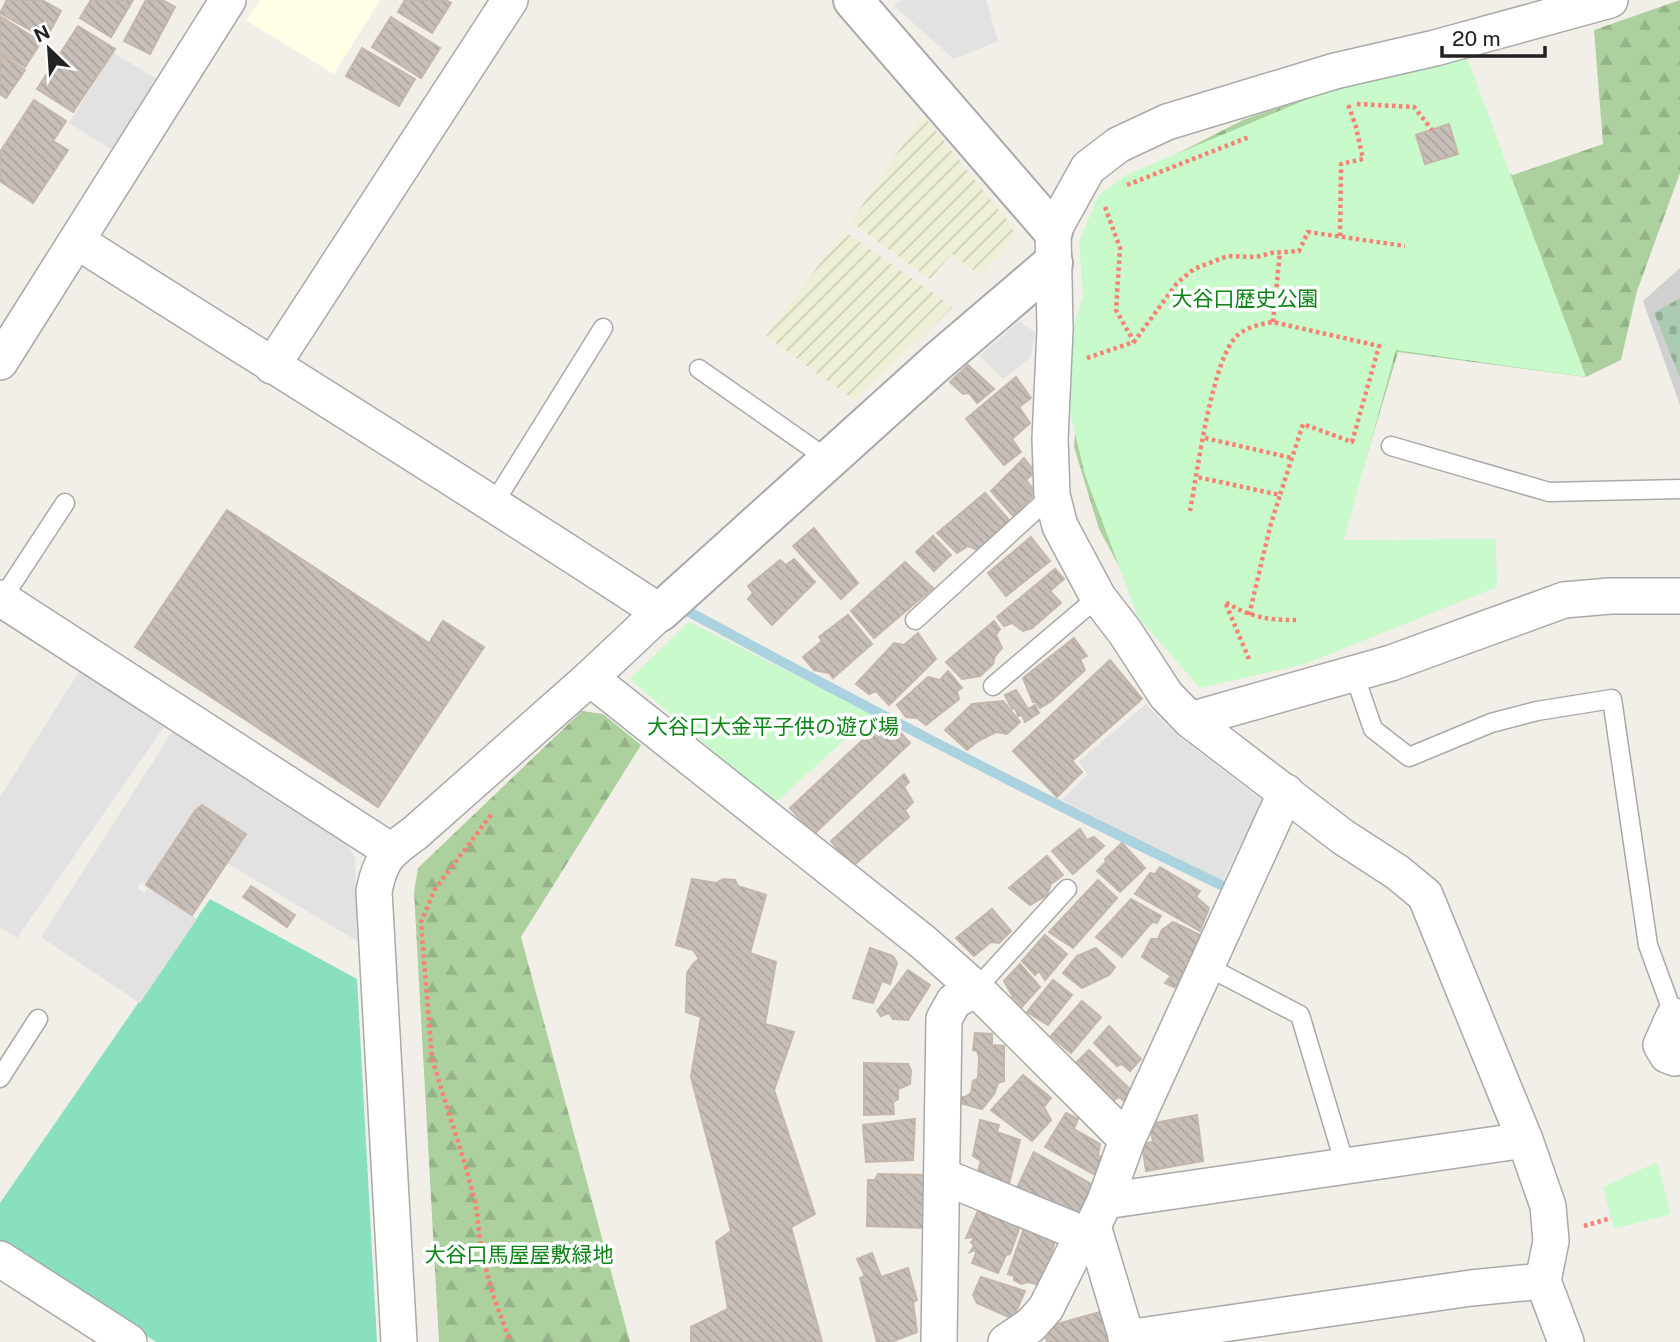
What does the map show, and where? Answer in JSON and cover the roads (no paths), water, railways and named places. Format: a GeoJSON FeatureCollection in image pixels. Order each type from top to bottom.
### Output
{"type":"FeatureCollection","features":[{"type":"Feature","properties":{"kind":"street"},"geometry":{"type":"LineString","coordinates":[[0,362],[228,0]]}},
{"type":"Feature","properties":{"kind":"street"},"geometry":{"type":"LineString","coordinates":[[272,366],[510,0]]}},
{"type":"Feature","properties":{"kind":"street"},"geometry":{"type":"LineString","coordinates":[[853,0],[1053,247],[1055,330],[1050,439],[1052,495],[1060,526],[1098,597],[1125,632],[1166,695],[1190,720],[1424,895],[1525,1140],[1548,1206],[1551,1241],[1543,1281],[1566,1342]]}},
{"type":"Feature","properties":{"kind":"street"},"geometry":{"type":"LineString","coordinates":[[399,1342],[374,891],[379,867],[391,851],[590,678],[936,363],[1053,247],[1088,168],[1118,145],[1167,122],[1335,71],[1435,48],[1610,0]]}},
{"type":"Feature","properties":{"kind":"street"},"geometry":{"type":"LineString","coordinates":[[77,241],[272,366],[494,503],[660,612]]}},
{"type":"Feature","properties":{"kind":"street"},"geometry":{"type":"LineString","coordinates":[[1190,720],[1391,663],[1564,600],[1610,596],[1680,596]]}},
{"type":"Feature","properties":{"kind":"street"},"geometry":{"type":"LineString","coordinates":[[1,599],[391,851]]}},
{"type":"Feature","properties":{"kind":"street"},"geometry":{"type":"LineString","coordinates":[[590,678],[923,942],[976,989],[1127,1140]]}},
{"type":"Feature","properties":{"kind":"street"},"geometry":{"type":"LineString","coordinates":[[1006,1342],[1031,1325],[1046,1308],[1093,1220],[1286,792]]}},
{"type":"Feature","properties":{"kind":"street"},"geometry":{"type":"LineString","coordinates":[[939,1342],[944,1019],[954,1002],[976,989]]}},
{"type":"Feature","properties":{"kind":"street"},"geometry":{"type":"LineString","coordinates":[[1677,1021],[1661,1045],[1667,1055],[1675,1058],[1680,1055]]}},
{"type":"Feature","properties":{"kind":"street"},"geometry":{"type":"LineString","coordinates":[[942,1176],[1093,1220],[1345,1165],[1525,1140]]}},
{"type":"Feature","properties":{"kind":"street"},"geometry":{"type":"LineString","coordinates":[[1093,1220],[1127,1340],[1471,1287],[1543,1281]]}},
{"type":"Feature","properties":{"kind":"street"},"geometry":{"type":"LineString","coordinates":[[0,1259],[86,1330],[129,1342]]}},
{"type":"Feature","properties":{"kind":"lane"},"geometry":{"type":"LineString","coordinates":[[494,503],[603,328]]}},
{"type":"Feature","properties":{"kind":"lane"},"geometry":{"type":"LineString","coordinates":[[699,369],[829,460]]}},
{"type":"Feature","properties":{"kind":"lane"},"geometry":{"type":"LineString","coordinates":[[1391,446],[1549,492],[1680,489]]}},
{"type":"Feature","properties":{"kind":"lane"},"geometry":{"type":"LineString","coordinates":[[915,620],[1052,495]]}},
{"type":"Feature","properties":{"kind":"lane"},"geometry":{"type":"LineString","coordinates":[[1,599],[65,503]]}},
{"type":"Feature","properties":{"kind":"lane"},"geometry":{"type":"LineString","coordinates":[[993,686],[1098,597]]}},
{"type":"Feature","properties":{"kind":"lane"},"geometry":{"type":"LineString","coordinates":[[1354,674],[1373,729],[1409,757],[1491,723],[1537,711],[1612,699],[1648,945],[1677,1021]]}},
{"type":"Feature","properties":{"kind":"lane"},"geometry":{"type":"LineString","coordinates":[[976,989],[1068,889]]}},
{"type":"Feature","properties":{"kind":"lane"},"geometry":{"type":"LineString","coordinates":[[1208,967],[1300,1015],[1345,1165]]}},
{"type":"Feature","properties":{"kind":"lane"},"geometry":{"type":"LineString","coordinates":[[0,1078],[38,1019]]}},
{"type":"Feature","properties":{"kind":"waterway"},"geometry":{"type":"LineString","coordinates":[[680,607],[953,751],[1229,889]]}},
{"type":"Feature","properties":{"kind":"park label","name":"大谷口歴史公園"},"geometry":{"type":"Point","coordinates":[1245,299]}},
{"type":"Feature","properties":{"kind":"park label","name":"大谷口大金平子供の遊び場"},"geometry":{"type":"Point","coordinates":[773,727]}},
{"type":"Feature","properties":{"kind":"park label","name":"大谷口馬屋屋敷緑地"},"geometry":{"type":"Point","coordinates":[519,1255]}}]}
